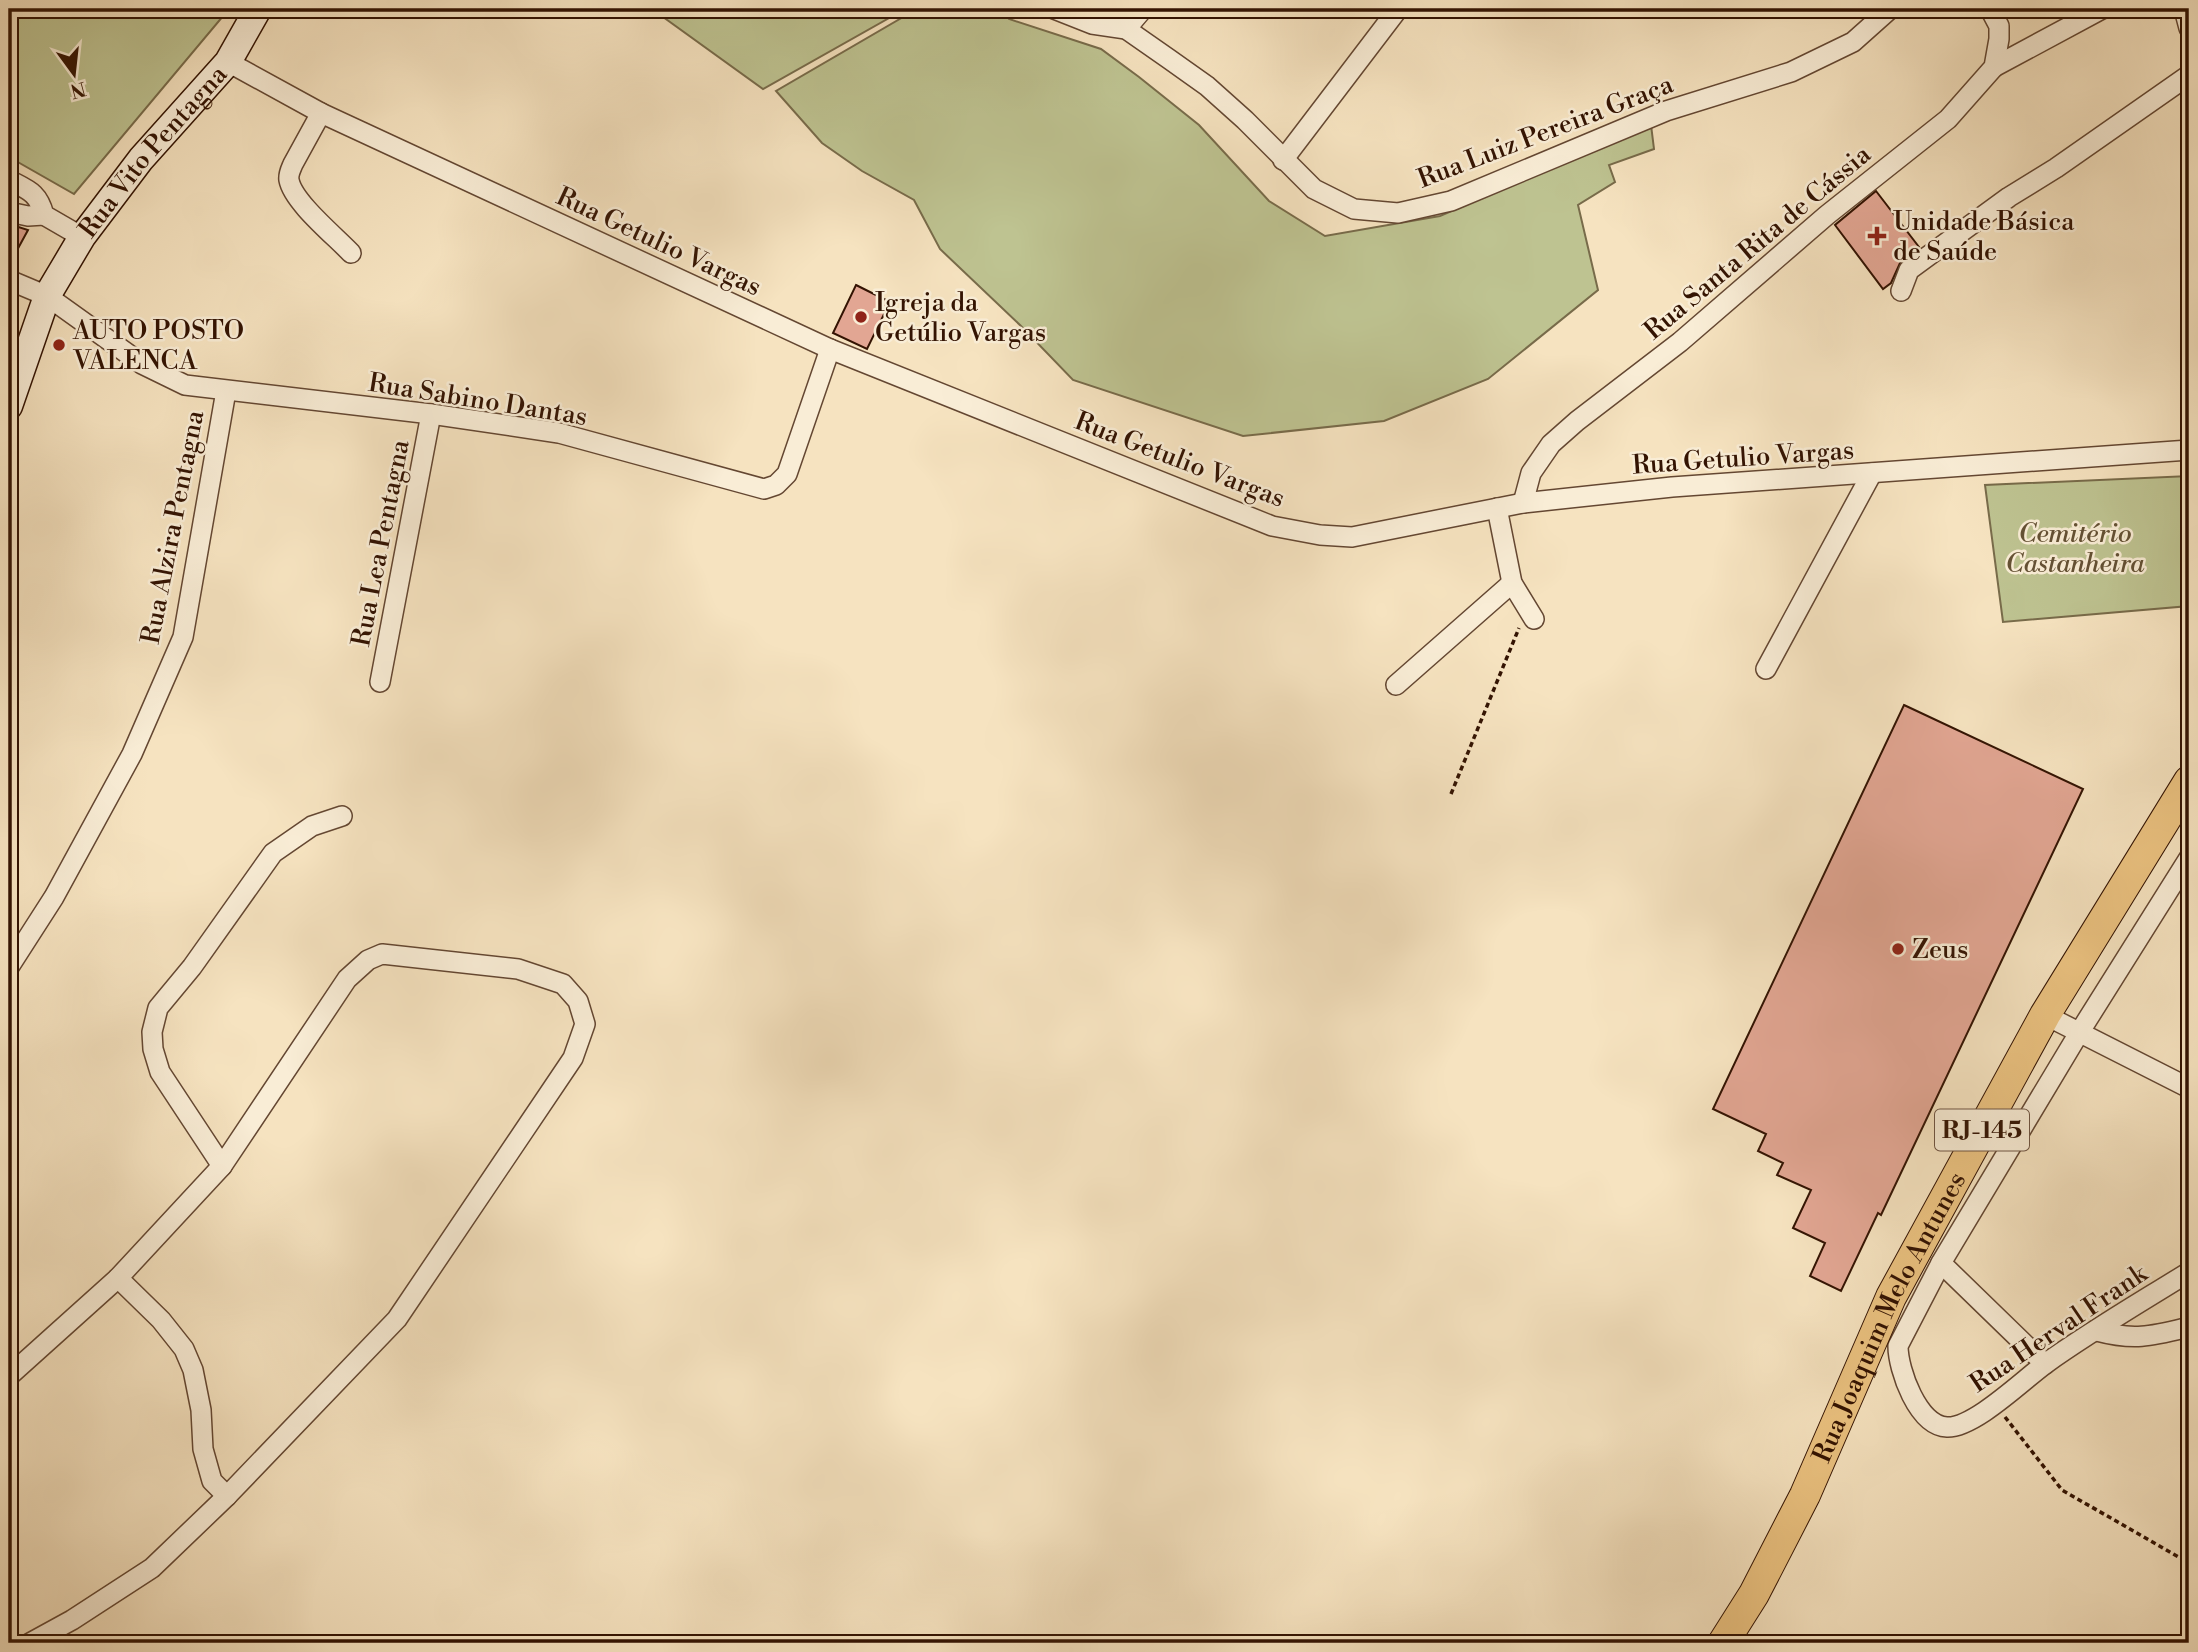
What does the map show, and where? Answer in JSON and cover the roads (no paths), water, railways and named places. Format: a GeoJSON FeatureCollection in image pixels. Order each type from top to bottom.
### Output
{"type":"FeatureCollection","features":[{"type":"Feature","properties":{"kind":"main road","name":"Rua Joaquim Melo Antunes"},"geometry":{"type":"LineString","coordinates":[[1723,1643],[1754,1594],[1805,1495],[1891,1297],[2045,1015],[2189,781]]}},
{"type":"Feature","properties":{"kind":"street","name":"Rua Vito Pentagna"},"geometry":{"type":"LineString","coordinates":[[9,406],[47,296],[82,237],[141,159],[228,62],[258,9]]}},
{"type":"Feature","properties":{"kind":"street","name":"Rua Luiz Pereira Graça"},"geometry":{"type":"LineString","coordinates":[[1054,9],[1092,24],[1126,29],[1208,86],[1314,189],[1354,209],[1398,213],[1451,201],[1666,111],[1791,72],[1853,42],[1890,9]]}},
{"type":"Feature","properties":{"kind":"street"},"geometry":{"type":"LineString","coordinates":[[1126,29],[1143,9]]}},
{"type":"Feature","properties":{"kind":"street"},"geometry":{"type":"LineString","coordinates":[[1283,160],[1398,9]]}},
{"type":"Feature","properties":{"kind":"street"},"geometry":{"type":"LineString","coordinates":[[1990,9],[1998,26],[1999,39],[1994,67]]}},
{"type":"Feature","properties":{"kind":"street"},"geometry":{"type":"LineString","coordinates":[[1994,67],[2102,9]]}},
{"type":"Feature","properties":{"kind":"street"},"geometry":{"type":"LineString","coordinates":[[2184,9],[2189,28]]}},
{"type":"Feature","properties":{"kind":"street","name":"Rua Getulio Vargas"},"geometry":{"type":"LineString","coordinates":[[228,62],[321,113],[830,349],[1272,526],[1320,535],[1352,537],[1523,503],[1672,487],[2189,450]]}},
{"type":"Feature","properties":{"kind":"street","name":"Rua Santa Rita de Cássia"},"geometry":{"type":"LineString","coordinates":[[1523,503],[1531,473],[1551,444],[1690,334],[1828,215],[1948,119],[1994,67]]}},
{"type":"Feature","properties":{"kind":"street"},"geometry":{"type":"LineString","coordinates":[[1901,291],[1909,270],[2009,197],[2056,168],[2189,75]]}},
{"type":"Feature","properties":{"kind":"street"},"geometry":{"type":"LineString","coordinates":[[321,113],[293,164],[289,180],[295,194],[306,208],[351,253]]}},
{"type":"Feature","properties":{"kind":"street"},"geometry":{"type":"LineString","coordinates":[[9,180],[34,192],[44,215]]}},
{"type":"Feature","properties":{"kind":"street"},"geometry":{"type":"LineString","coordinates":[[9,212],[28,216],[44,215],[82,237]]}},
{"type":"Feature","properties":{"kind":"street","name":"Rua Sabino Dantas"},"geometry":{"type":"LineString","coordinates":[[10,283],[47,296],[142,364],[185,385],[431,414],[559,433],[764,489],[776,485],[787,474],[830,349]]}},
{"type":"Feature","properties":{"kind":"street","name":"Rua Alzira Pentagna"},"geometry":{"type":"LineString","coordinates":[[9,967],[54,897],[132,754],[183,637],[226,391]]}},
{"type":"Feature","properties":{"kind":"street","name":"Rua Lea Pentagna"},"geometry":{"type":"LineString","coordinates":[[380,682],[431,414]]}},
{"type":"Feature","properties":{"kind":"street"},"geometry":{"type":"LineString","coordinates":[[1766,668],[1872,473]]}},
{"type":"Feature","properties":{"kind":"street"},"geometry":{"type":"LineString","coordinates":[[1497,508],[1512,583],[1531,613]]}},
{"type":"Feature","properties":{"kind":"street"},"geometry":{"type":"LineString","coordinates":[[1396,685],[1512,583]]}},
{"type":"Feature","properties":{"kind":"street"},"geometry":{"type":"LineString","coordinates":[[222,1166],[160,1072],[153,1049],[152,1032],[158,1009],[192,967],[273,853],[312,826],[342,816]]}},
{"type":"Feature","properties":{"kind":"street"},"geometry":{"type":"LineString","coordinates":[[2046,1364],[1941,1263],[2079,1033],[2189,858]]}},
{"type":"Feature","properties":{"kind":"street"},"geometry":{"type":"LineString","coordinates":[[9,1376],[118,1278],[222,1166],[347,979],[368,960],[382,954],[517,968],[564,984],[578,1001],[585,1024],[573,1058],[397,1319],[227,1496],[152,1568],[72,1620],[30,1643]]}},
{"type":"Feature","properties":{"kind":"street"},"geometry":{"type":"LineString","coordinates":[[2045,1015],[2189,1088]]}},
{"type":"Feature","properties":{"kind":"street","name":"Rua Herval Frank"},"geometry":{"type":"LineString","coordinates":[[1941,1263],[1898,1346],[1901,1372],[1911,1394],[1924,1415],[1939,1426],[1956,1426],[1979,1415],[2046,1364],[2189,1272]]}},
{"type":"Feature","properties":{"kind":"street"},"geometry":{"type":"LineString","coordinates":[[118,1278],[161,1320],[184,1349],[193,1370],[201,1410],[203,1449],[212,1481],[227,1496]]}},
{"type":"Feature","properties":{"kind":"street"},"geometry":{"type":"LineString","coordinates":[[2097,1331],[2120,1337],[2149,1336],[2189,1327]]}},
{"type":"Feature","properties":{"kind":"place","name":"Unidade Básica de Saúde"},"geometry":{"type":"Point","coordinates":[1877,236]}},
{"type":"Feature","properties":{"kind":"place","name":"Igreja da Getúlio Vargas"},"geometry":{"type":"Point","coordinates":[861,317]}},
{"type":"Feature","properties":{"kind":"place","name":"AUTO POSTO VALENCA"},"geometry":{"type":"Point","coordinates":[59,345]}},
{"type":"Feature","properties":{"kind":"place","name":"Zeus"},"geometry":{"type":"Point","coordinates":[1898,949]}},
{"type":"Feature","properties":{"kind":"park label","name":"Cemitério Castanheira"},"geometry":{"type":"Point","coordinates":[2075,548]}}]}
